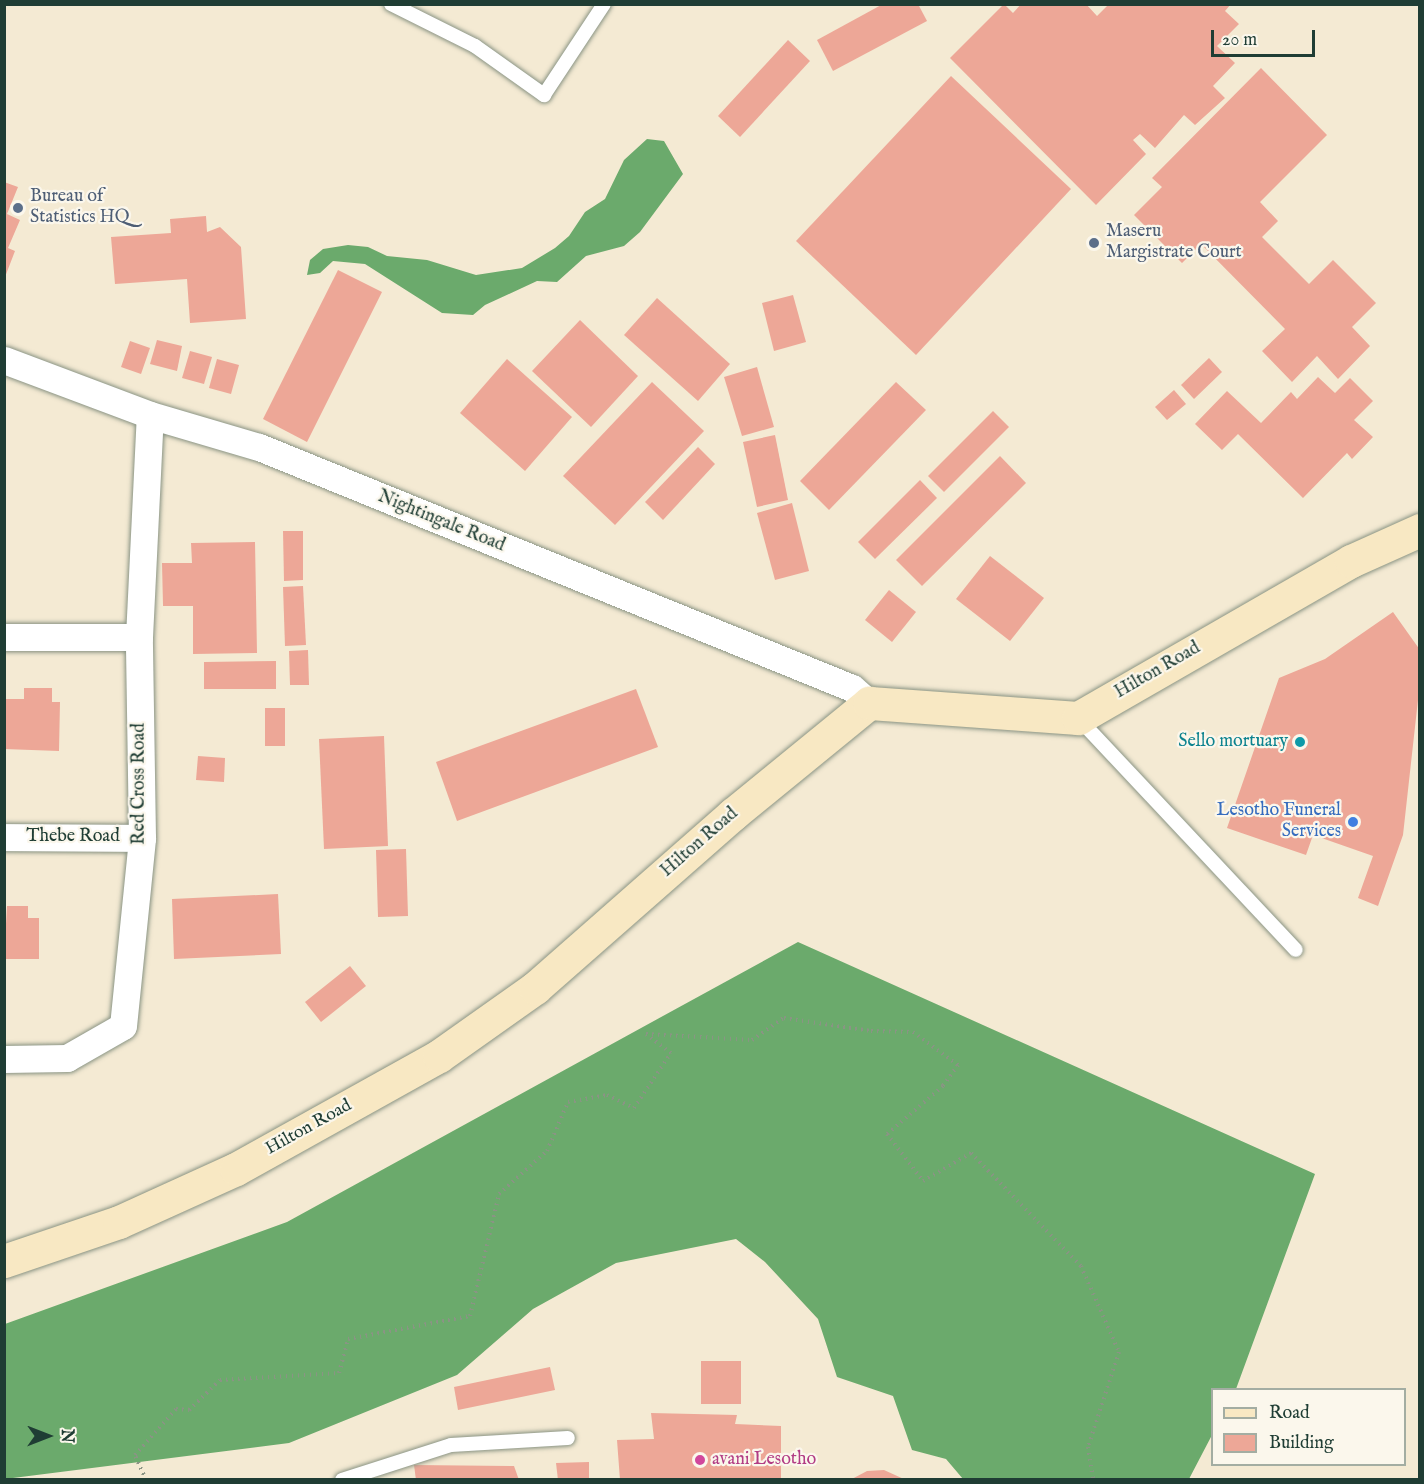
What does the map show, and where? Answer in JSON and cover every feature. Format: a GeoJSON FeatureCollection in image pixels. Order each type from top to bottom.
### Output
{"type":"FeatureCollection","features":[{"type":"Feature","properties":{"kind":"street","name":"Nightingale Road"},"geometry":{"type":"LineString","coordinates":[[4,360],[150,415],[259,447],[852,688],[869,703]]}},
{"type":"Feature","properties":{"kind":"street","name":"Red Cross Road"},"geometry":{"type":"LineString","coordinates":[[4,1059],[67,1058],[123,1026],[142,838],[140,637],[150,415]]}},
{"type":"Feature","properties":{"kind":"street","name":"Hilton Road"},"geometry":{"type":"LineString","coordinates":[[1078,718],[1351,561],[1419,531]]}},
{"type":"Feature","properties":{"kind":"street"},"geometry":{"type":"LineString","coordinates":[[4,637],[140,637]]}},
{"type":"Feature","properties":{"kind":"street"},"geometry":{"type":"LineString","coordinates":[[869,703],[1078,718]]}},
{"type":"Feature","properties":{"kind":"street","name":"Hilton Road"},"geometry":{"type":"LineString","coordinates":[[4,1261],[119,1222],[236,1169],[439,1056],[535,988],[733,814],[869,703]]}},
{"type":"Feature","properties":{"kind":"street","name":"Thebe Road"},"geometry":{"type":"LineString","coordinates":[[4,837],[142,838]]}},
{"type":"Feature","properties":{"kind":"lane"},"geometry":{"type":"LineString","coordinates":[[391,4],[475,46],[544,95],[604,4]]}},
{"type":"Feature","properties":{"kind":"lane"},"geometry":{"type":"LineString","coordinates":[[1078,718],[1296,950]]}},
{"type":"Feature","properties":{"kind":"lane"},"geometry":{"type":"LineString","coordinates":[[342,1479],[451,1445],[568,1438]]}},
{"type":"Feature","properties":{"kind":"path"},"geometry":{"type":"LineString","coordinates":[[146,1479],[135,1455],[176,1409],[189,1410],[220,1380],[339,1374],[348,1339],[470,1316],[499,1194],[547,1151],[568,1102],[607,1095],[634,1108],[671,1053],[646,1034],[752,1040],[784,1018],[871,1031],[914,1032],[958,1065],[943,1086],[887,1134],[923,1181],[971,1153],[1081,1266],[1119,1352],[1088,1447],[1093,1479]]}},
{"type":"Feature","properties":{"kind":"green space"},"geometry":{"type":"Polygon","coordinates":[[[647,139],[664,141],[683,174],[640,232],[624,246],[586,256],[557,282],[537,281],[485,305],[473,315],[442,313],[365,264],[333,261],[320,273],[307,275],[310,260],[323,249],[348,245],[368,247],[387,256],[427,260],[476,275],[522,268],[555,248],[569,236],[585,212],[605,199],[624,160],[647,139]]]}},
{"type":"Feature","properties":{"kind":"green space"},"geometry":{"type":"Polygon","coordinates":[[[798,942],[1315,1174],[1236,1388],[1211,1388],[1211,1437],[1189,1479],[963,1479],[946,1459],[912,1450],[893,1396],[837,1377],[818,1319],[765,1262],[736,1239],[616,1263],[533,1309],[457,1375],[289,1443],[5,1479],[5,1324],[287,1222],[798,942]]]}},
{"type":"Feature","properties":{"kind":"building"},"geometry":{"type":"Polygon","coordinates":[[[883,4],[918,4],[927,21],[833,71],[817,40],[883,4]]]}},
{"type":"Feature","properties":{"kind":"building"},"geometry":{"type":"Polygon","coordinates":[[[1004,4],[1013,13],[1021,4],[1086,4],[1097,16],[1109,4],[1231,4],[1225,11],[1239,24],[1217,46],[1235,63],[1213,86],[1225,98],[1195,125],[1184,115],[1155,148],[1140,134],[1133,140],[1146,154],[1096,205],[950,58],[1004,4]]]}},
{"type":"Feature","properties":{"kind":"building"},"geometry":{"type":"Polygon","coordinates":[[[788,40],[810,61],[740,137],[718,116],[788,40]]]}},
{"type":"Feature","properties":{"kind":"building"},"geometry":{"type":"Polygon","coordinates":[[[1261,68],[1327,135],[1260,202],[1278,221],[1262,237],[1309,284],[1333,260],[1376,303],[1352,327],[1370,346],[1338,379],[1317,356],[1292,382],[1262,351],[1285,329],[1201,244],[1182,263],[1134,215],[1162,187],[1152,178],[1261,68]]]}},
{"type":"Feature","properties":{"kind":"building"},"geometry":{"type":"Polygon","coordinates":[[[951,76],[1071,189],[916,355],[796,241],[951,76]]]}},
{"type":"Feature","properties":{"kind":"building"},"geometry":{"type":"Polygon","coordinates":[[[4,182],[18,187],[7,214],[20,220],[8,248],[15,251],[5,277],[4,182]]]}},
{"type":"Feature","properties":{"kind":"building"},"geometry":{"type":"Polygon","coordinates":[[[206,216],[207,232],[220,227],[241,247],[246,319],[190,323],[187,279],[115,284],[111,237],[171,233],[170,219],[206,216]]]}},
{"type":"Feature","properties":{"kind":"building"},"geometry":{"type":"Polygon","coordinates":[[[338,270],[382,292],[307,442],[263,419],[338,270]]]}},
{"type":"Feature","properties":{"kind":"building"},"geometry":{"type":"Polygon","coordinates":[[[793,295],[806,342],[774,351],[762,303],[793,295]]]}},
{"type":"Feature","properties":{"kind":"building"},"geometry":{"type":"Polygon","coordinates":[[[657,298],[730,364],[698,401],[624,335],[657,298]]]}},
{"type":"Feature","properties":{"kind":"building"},"geometry":{"type":"Polygon","coordinates":[[[580,320],[638,376],[591,427],[532,371],[580,320]]]}},
{"type":"Feature","properties":{"kind":"building"},"geometry":{"type":"Polygon","coordinates":[[[157,340],[182,346],[177,371],[150,364],[157,340]]]}},
{"type":"Feature","properties":{"kind":"building"},"geometry":{"type":"Polygon","coordinates":[[[130,341],[150,348],[141,374],[121,367],[130,341]]]}},
{"type":"Feature","properties":{"kind":"building"},"geometry":{"type":"Polygon","coordinates":[[[190,351],[212,357],[204,384],[182,378],[190,351]]]}},
{"type":"Feature","properties":{"kind":"building"},"geometry":{"type":"Polygon","coordinates":[[[1209,358],[1222,372],[1194,399],[1181,385],[1209,358]]]}},
{"type":"Feature","properties":{"kind":"building"},"geometry":{"type":"Polygon","coordinates":[[[217,359],[239,365],[231,394],[209,388],[217,359]]]}},
{"type":"Feature","properties":{"kind":"building"},"geometry":{"type":"Polygon","coordinates":[[[507,359],[572,417],[525,471],[460,413],[507,359]]]}},
{"type":"Feature","properties":{"kind":"building"},"geometry":{"type":"Polygon","coordinates":[[[757,367],[774,427],[742,436],[724,377],[757,367]]]}},
{"type":"Feature","properties":{"kind":"building"},"geometry":{"type":"Polygon","coordinates":[[[1318,377],[1335,393],[1350,378],[1373,401],[1354,420],[1373,437],[1352,459],[1347,453],[1303,498],[1238,434],[1222,450],[1195,424],[1227,391],[1261,423],[1291,392],[1297,399],[1318,377]]]}},
{"type":"Feature","properties":{"kind":"building"},"geometry":{"type":"Polygon","coordinates":[[[652,382],[704,431],[615,525],[563,476],[652,382]]]}},
{"type":"Feature","properties":{"kind":"building"},"geometry":{"type":"Polygon","coordinates":[[[896,382],[926,410],[829,510],[800,481],[896,382]]]}},
{"type":"Feature","properties":{"kind":"building"},"geometry":{"type":"Polygon","coordinates":[[[1174,390],[1186,404],[1167,420],[1155,407],[1174,390]]]}},
{"type":"Feature","properties":{"kind":"building"},"geometry":{"type":"Polygon","coordinates":[[[993,411],[1009,427],[944,492],[928,476],[993,411]]]}},
{"type":"Feature","properties":{"kind":"building"},"geometry":{"type":"Polygon","coordinates":[[[775,435],[788,500],[757,507],[743,442],[775,435]]]}},
{"type":"Feature","properties":{"kind":"building"},"geometry":{"type":"Polygon","coordinates":[[[698,447],[715,464],[663,520],[645,502],[698,447]]]}},
{"type":"Feature","properties":{"kind":"building"},"geometry":{"type":"Polygon","coordinates":[[[1000,456],[1026,483],[922,586],[896,560],[1000,456]]]}},
{"type":"Feature","properties":{"kind":"building"},"geometry":{"type":"Polygon","coordinates":[[[920,480],[937,498],[875,559],[858,542],[920,480]]]}},
{"type":"Feature","properties":{"kind":"building"},"geometry":{"type":"Polygon","coordinates":[[[792,503],[809,571],[775,580],[757,513],[792,503]]]}},
{"type":"Feature","properties":{"kind":"building"},"geometry":{"type":"Polygon","coordinates":[[[283,531],[303,531],[303,580],[284,581],[283,531]]]}},
{"type":"Feature","properties":{"kind":"building"},"geometry":{"type":"Polygon","coordinates":[[[255,542],[257,653],[193,654],[193,606],[163,606],[162,563],[192,563],[191,543],[255,542]]]}},
{"type":"Feature","properties":{"kind":"building"},"geometry":{"type":"Polygon","coordinates":[[[990,556],[1044,598],[1010,641],[956,599],[990,556]]]}},
{"type":"Feature","properties":{"kind":"building"},"geometry":{"type":"Polygon","coordinates":[[[303,586],[306,645],[285,646],[283,587],[303,586]]]}},
{"type":"Feature","properties":{"kind":"building"},"geometry":{"type":"Polygon","coordinates":[[[889,590],[916,612],[892,642],[865,620],[889,590]]]}},
{"type":"Feature","properties":{"kind":"building"},"geometry":{"type":"Polygon","coordinates":[[[1393,612],[1420,650],[1420,682],[1403,835],[1378,906],[1358,898],[1373,856],[1313,835],[1306,855],[1227,828],[1279,678],[1325,659],[1393,612]]]}},
{"type":"Feature","properties":{"kind":"building"},"geometry":{"type":"Polygon","coordinates":[[[308,650],[309,685],[290,685],[289,651],[308,650]]]}},
{"type":"Feature","properties":{"kind":"building"},"geometry":{"type":"Polygon","coordinates":[[[276,661],[276,689],[204,689],[204,662],[276,661]]]}},
{"type":"Feature","properties":{"kind":"building"},"geometry":{"type":"Polygon","coordinates":[[[24,688],[52,688],[52,702],[60,702],[59,751],[4,749],[4,699],[24,699],[24,688]]]}},
{"type":"Feature","properties":{"kind":"building"},"geometry":{"type":"Polygon","coordinates":[[[636,689],[658,747],[457,821],[436,762],[636,689]]]}},
{"type":"Feature","properties":{"kind":"building"},"geometry":{"type":"Polygon","coordinates":[[[265,708],[285,708],[285,746],[265,746],[265,708]]]}},
{"type":"Feature","properties":{"kind":"building"},"geometry":{"type":"Polygon","coordinates":[[[384,736],[388,846],[324,849],[319,739],[384,736]]]}},
{"type":"Feature","properties":{"kind":"building"},"geometry":{"type":"Polygon","coordinates":[[[198,756],[225,758],[224,782],[196,780],[198,756]]]}},
{"type":"Feature","properties":{"kind":"building"},"geometry":{"type":"Polygon","coordinates":[[[406,849],[408,916],[378,917],[376,850],[406,849]]]}},
{"type":"Feature","properties":{"kind":"building"},"geometry":{"type":"Polygon","coordinates":[[[278,894],[281,954],[174,959],[172,899],[278,894]]]}},
{"type":"Feature","properties":{"kind":"building"},"geometry":{"type":"Polygon","coordinates":[[[7,906],[28,906],[28,918],[39,918],[39,959],[4,959],[7,906]]]}},
{"type":"Feature","properties":{"kind":"building"},"geometry":{"type":"Polygon","coordinates":[[[350,966],[366,986],[321,1022],[305,1002],[350,966]]]}},
{"type":"Feature","properties":{"kind":"building"},"geometry":{"type":"Polygon","coordinates":[[[701,1361],[741,1361],[741,1404],[701,1404],[701,1361]]]}},
{"type":"Feature","properties":{"kind":"building"},"geometry":{"type":"Polygon","coordinates":[[[550,1367],[555,1390],[458,1410],[454,1387],[550,1367]]]}},
{"type":"Feature","properties":{"kind":"building","name":"avani Lesotho"},"geometry":{"type":"Polygon","coordinates":[[[651,1413],[737,1415],[735,1424],[781,1426],[781,1480],[620,1480],[617,1440],[654,1439],[651,1413]]]}},
{"type":"Feature","properties":{"kind":"building"},"geometry":{"type":"Polygon","coordinates":[[[589,1462],[589,1480],[558,1480],[556,1463],[589,1462]]]}},
{"type":"Feature","properties":{"kind":"building"},"geometry":{"type":"Polygon","coordinates":[[[414,1465],[514,1466],[519,1480],[416,1480],[414,1465]]]}},
{"type":"Feature","properties":{"kind":"building"},"geometry":{"type":"Polygon","coordinates":[[[884,1470],[906,1480],[850,1480],[867,1471],[884,1470]]]}},
{"type":"Feature","properties":{"kind":"place","name":"Bureau of Statistics HQ"},"geometry":{"type":"Point","coordinates":[18,208]}},
{"type":"Feature","properties":{"kind":"place","name":"Maseru Margistrate Court"},"geometry":{"type":"Point","coordinates":[1094,243]}},
{"type":"Feature","properties":{"kind":"place","name":"Sello mortuary"},"geometry":{"type":"Point","coordinates":[1300,742]}},
{"type":"Feature","properties":{"kind":"place","name":"Lesotho Funeral Services"},"geometry":{"type":"Point","coordinates":[1353,822]}},
{"type":"Feature","properties":{"kind":"place","name":"avani Lesotho"},"geometry":{"type":"Point","coordinates":[700,1460]}}]}
